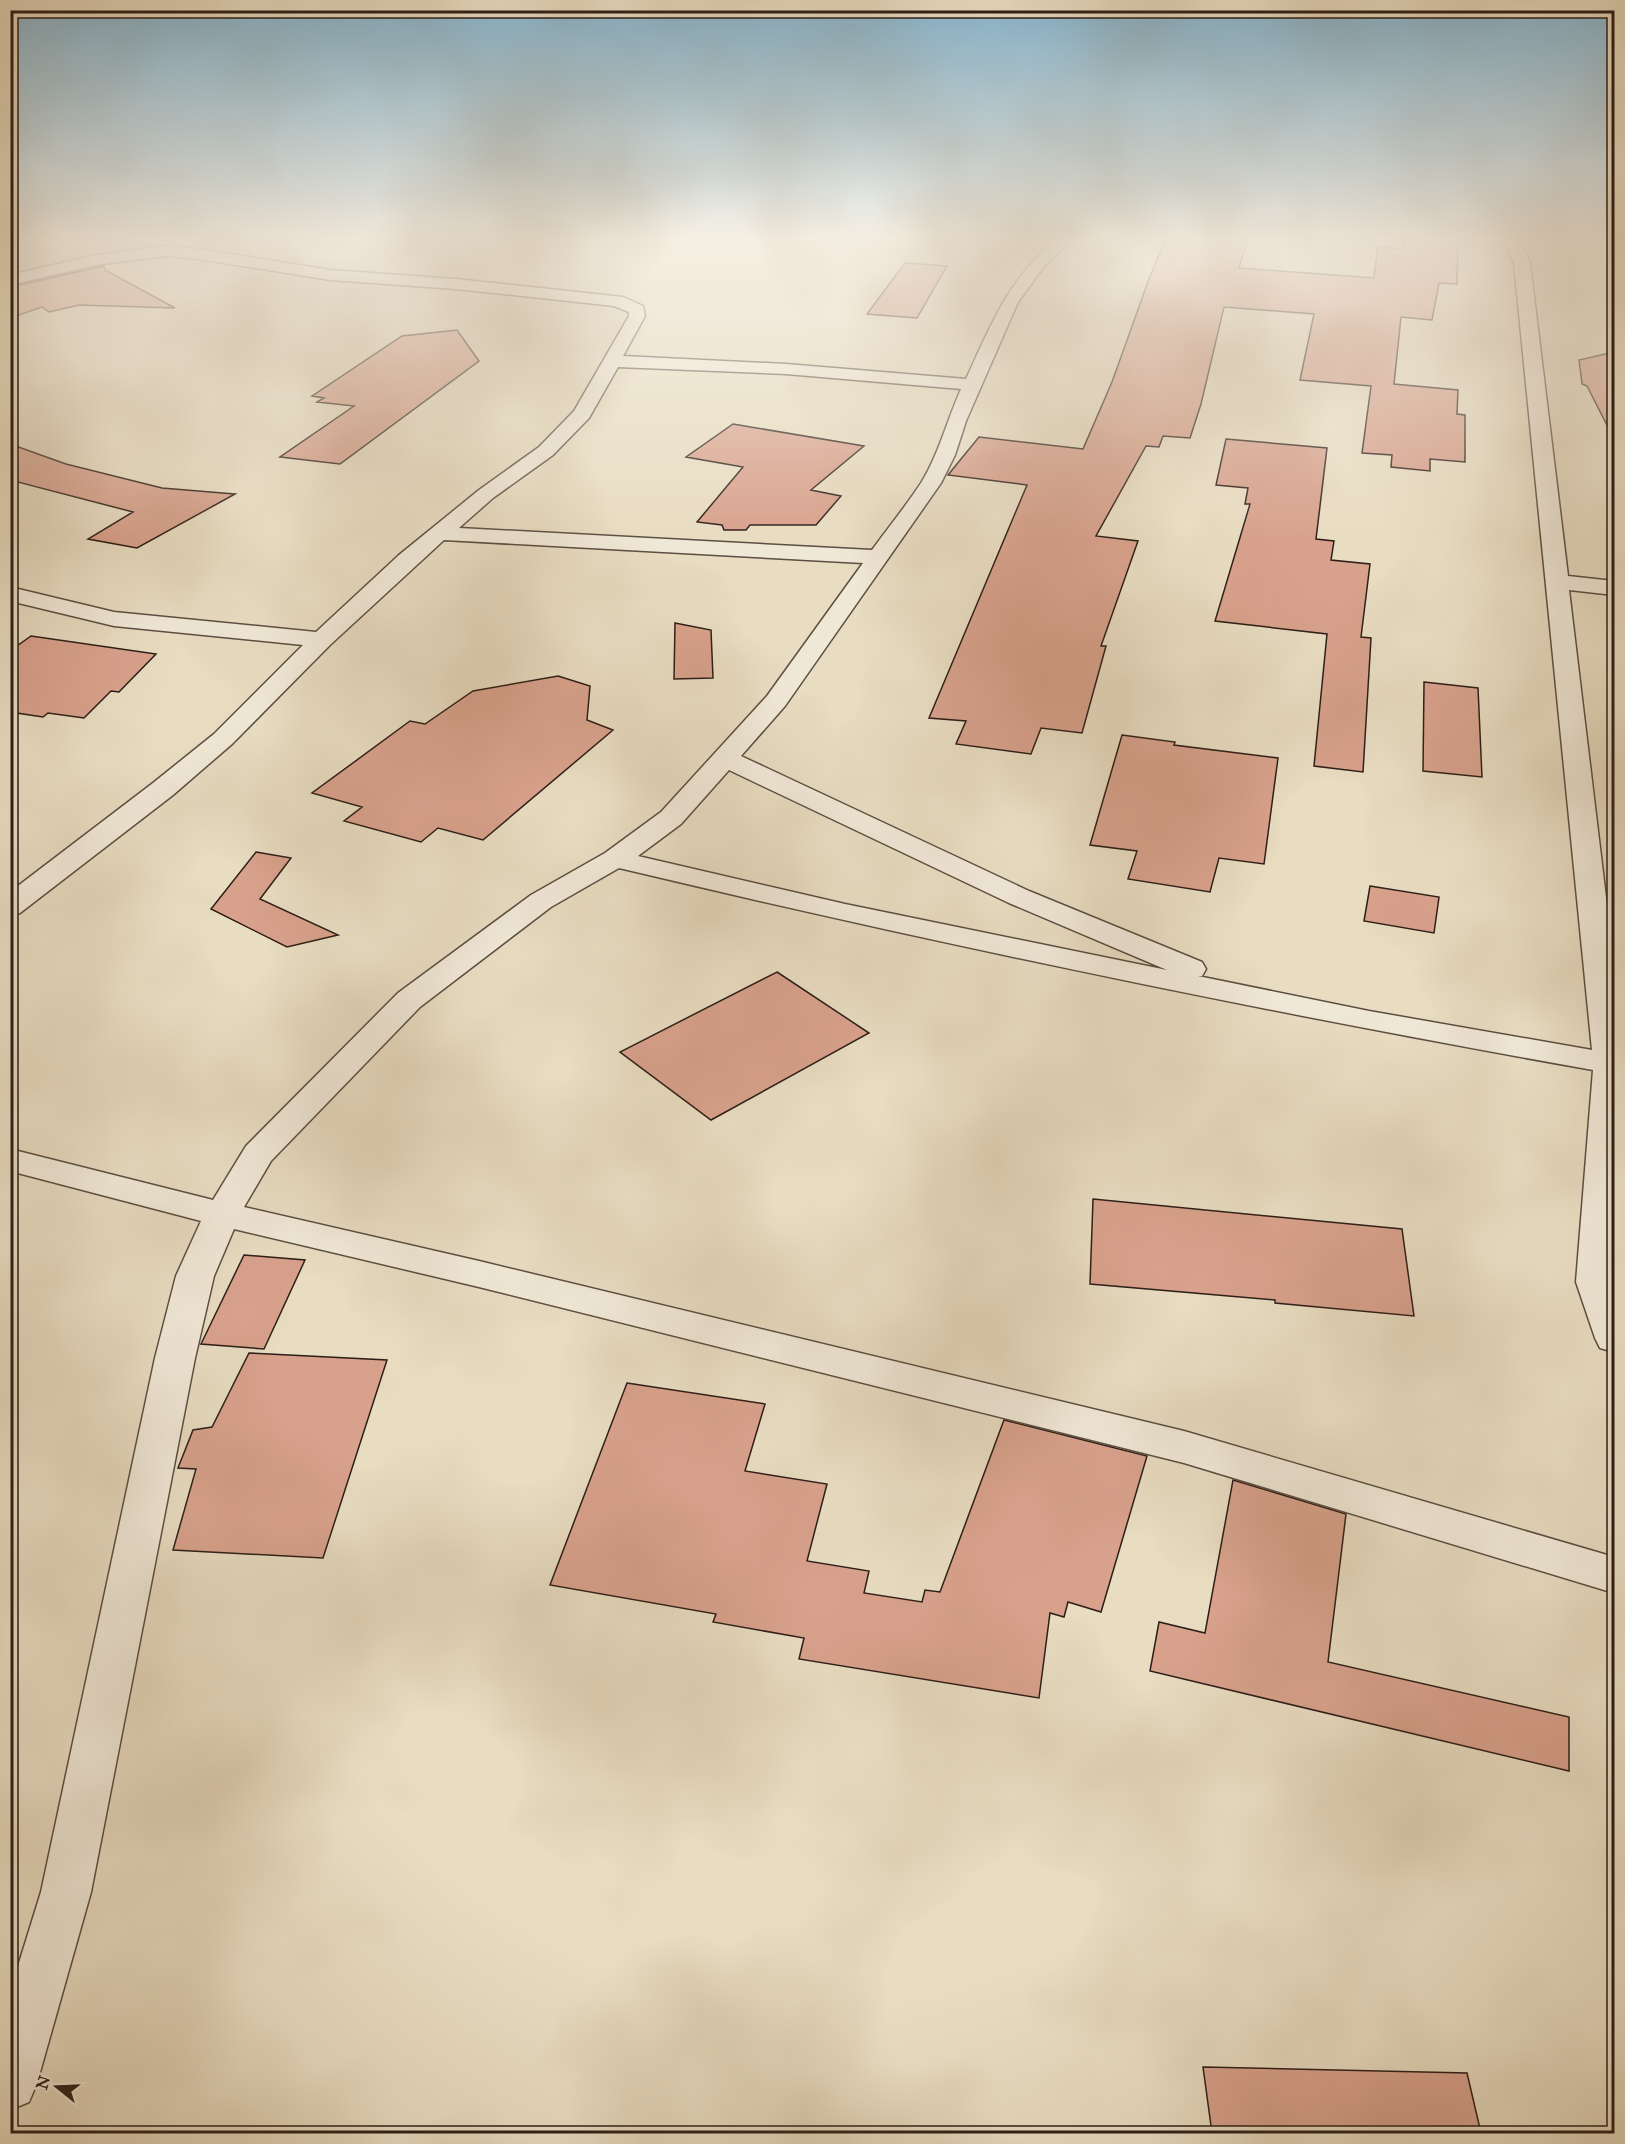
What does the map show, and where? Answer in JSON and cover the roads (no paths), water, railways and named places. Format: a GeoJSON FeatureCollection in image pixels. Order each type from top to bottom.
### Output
{"type":"FeatureCollection","features":[{"type":"Feature","properties":{"kind":"street"},"geometry":{"type":"LineString","coordinates":[[10,907],[163,789],[223,739],[322,640],[440,533],[486,494],[546,451],[582,414],[624,340]]}},
{"type":"Feature","properties":{"kind":"street"},"geometry":{"type":"LineString","coordinates":[[10,2083],[66,1892],[177,1348],[195,1276],[222,1214],[258,1154],[409,1000],[541,901],[615,860],[671,819],[776,701],[931,483],[945,455],[956,421],[993,340]]}},
{"type":"Feature","properties":{"kind":"street"},"geometry":{"type":"LineString","coordinates":[[1531,340],[1612,1064],[1595,1282],[1614,1338]]}},
{"type":"Feature","properties":{"kind":"street"},"geometry":{"type":"LineString","coordinates":[[613,362],[786,369],[974,385]]}},
{"type":"Feature","properties":{"kind":"street"},"geometry":{"type":"LineString","coordinates":[[440,533],[878,557]]}},
{"type":"Feature","properties":{"kind":"street"},"geometry":{"type":"LineString","coordinates":[[1557,582],[1614,588]]}},
{"type":"Feature","properties":{"kind":"street"},"geometry":{"type":"LineString","coordinates":[[10,594],[114,619],[322,640]]}},
{"type":"Feature","properties":{"kind":"street"},"geometry":{"type":"LineString","coordinates":[[725,758],[1019,897],[1261,999]]}},
{"type":"Feature","properties":{"kind":"street"},"geometry":{"type":"LineString","coordinates":[[615,860],[845,913],[1261,999],[1369,1021],[1612,1064]]}},
{"type":"Feature","properties":{"kind":"street"},"geometry":{"type":"LineString","coordinates":[[10,1160],[222,1214],[503,1280],[1184,1447],[1614,1575]]}}]}
